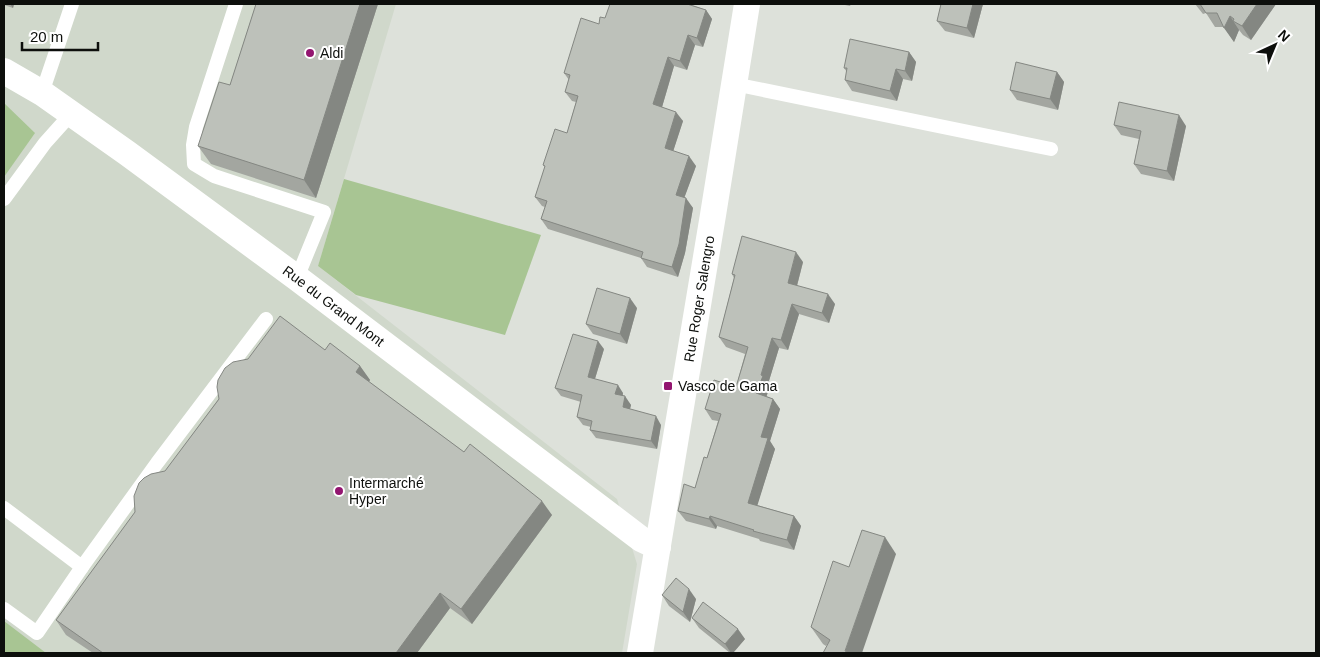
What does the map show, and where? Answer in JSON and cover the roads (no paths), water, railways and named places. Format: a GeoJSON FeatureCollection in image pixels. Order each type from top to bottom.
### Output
{"type":"FeatureCollection","features":[{"type":"Feature","properties":{"kind":"street","name":"Rue Roger Salengro"},"geometry":{"type":"LineString","coordinates":[[640,653],[714,215],[747,4]]}},
{"type":"Feature","properties":{"kind":"street","name":"Rue du Grand Mont"},"geometry":{"type":"LineString","coordinates":[[4,72],[42,93],[127,153],[297,278],[618,522],[641,539],[658,547]]}},
{"type":"Feature","properties":{"kind":"lane"},"geometry":{"type":"LineString","coordinates":[[42,93],[72,4]]}},
{"type":"Feature","properties":{"kind":"lane"},"geometry":{"type":"LineString","coordinates":[[236,4],[196,127],[193,145],[194,164],[214,176],[324,212],[297,278]]}},
{"type":"Feature","properties":{"kind":"lane"},"geometry":{"type":"LineString","coordinates":[[734,84],[1051,148]]}},
{"type":"Feature","properties":{"kind":"lane"},"geometry":{"type":"LineString","coordinates":[[4,199],[45,143],[71,114]]}},
{"type":"Feature","properties":{"kind":"lane"},"geometry":{"type":"LineString","coordinates":[[4,609],[37,633],[157,463],[266,320]]}},
{"type":"Feature","properties":{"kind":"lane"},"geometry":{"type":"LineString","coordinates":[[4,508],[82,567]]}},
{"type":"Feature","properties":{"kind":"place","name":"Aldi"},"geometry":{"type":"Point","coordinates":[310,53]}},
{"type":"Feature","properties":{"kind":"place","name":"Vasco de Gama"},"geometry":{"type":"Point","coordinates":[668,386]}},
{"type":"Feature","properties":{"kind":"place","name":"Intermarché Hyper"},"geometry":{"type":"Point","coordinates":[339,491]}}]}
